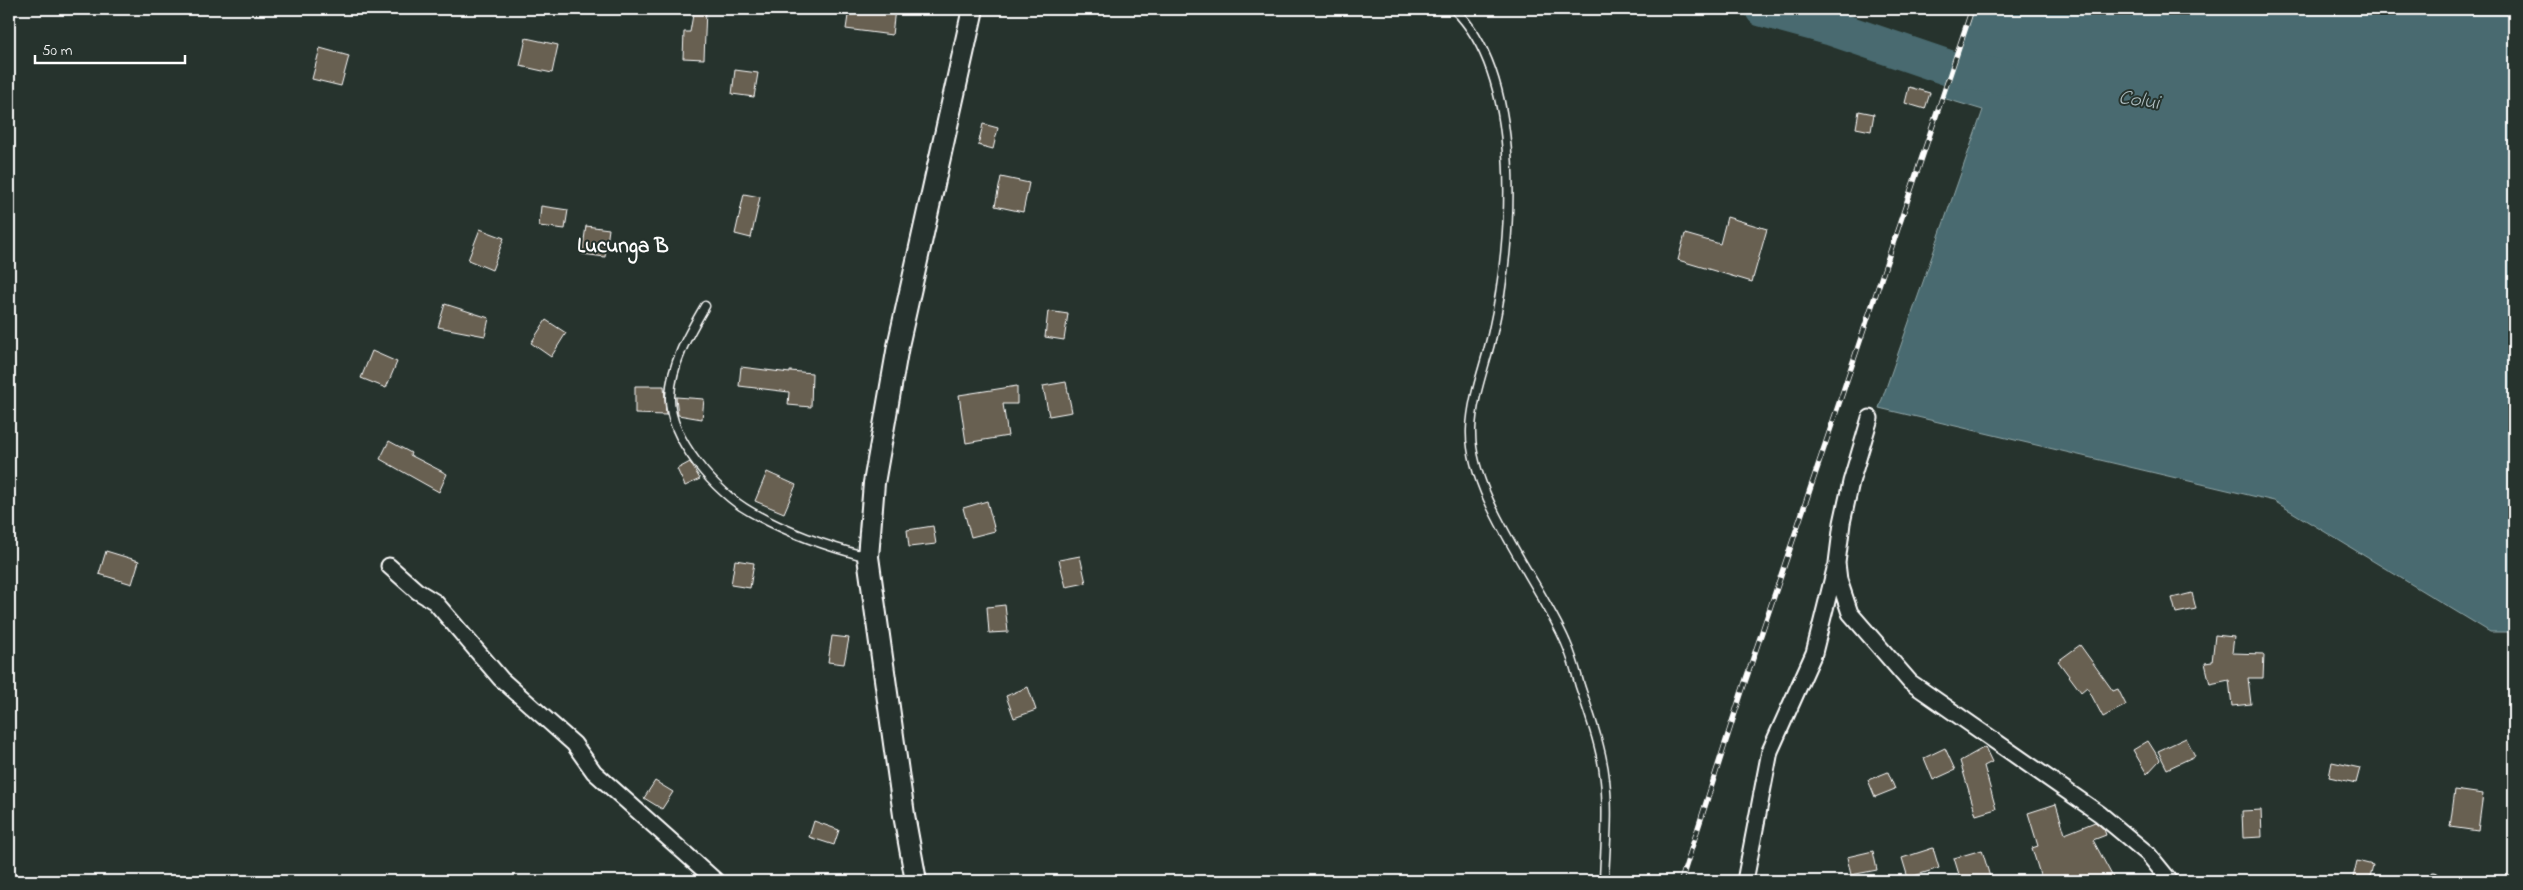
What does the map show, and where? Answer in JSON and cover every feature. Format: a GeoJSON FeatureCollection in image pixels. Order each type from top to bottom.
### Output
{"type":"FeatureCollection","features":[{"type":"Feature","properties":{"kind":"street"},"geometry":{"type":"LineString","coordinates":[[916,881],[868,556],[874,483],[898,346],[973,9]]}},
{"type":"Feature","properties":{"kind":"street"},"geometry":{"type":"LineString","coordinates":[[1744,881],[1770,751],[1814,653],[1837,563],[1842,523],[1851,482],[1870,418]]}},
{"type":"Feature","properties":{"kind":"street"},"geometry":{"type":"LineString","coordinates":[[1837,563],[1839,580],[1850,613],[1910,682],[2100,814],[2148,854],[2170,881]]}},
{"type":"Feature","properties":{"kind":"street"},"geometry":{"type":"LineString","coordinates":[[389,566],[417,591],[435,602],[501,679],[574,744],[594,772],[716,881]]}},
{"type":"Feature","properties":{"kind":"lane"},"geometry":{"type":"LineString","coordinates":[[1454,9],[1483,47],[1498,93],[1506,142],[1509,200],[1506,266],[1493,332],[1476,394],[1471,430],[1473,451],[1482,483],[1504,530],[1566,643],[1591,719],[1605,779],[1604,881]]}},
{"type":"Feature","properties":{"kind":"lane"},"geometry":{"type":"LineString","coordinates":[[705,306],[688,334],[671,383],[670,400],[674,420],[690,455],[715,483],[749,511],[820,544],[868,556]]}},
{"type":"Feature","properties":{"kind":"water"},"geometry":{"type":"Polygon","coordinates":[[[1972,9],[2514,9],[2514,632],[2490,632],[2274,501],[1879,408],[1983,110],[1943,98],[1972,9]]]}},
{"type":"Feature","properties":{"kind":"building"},"geometry":{"type":"Polygon","coordinates":[[[694,9],[706,9],[704,59],[683,58],[684,32],[690,32],[694,9]]]}},
{"type":"Feature","properties":{"kind":"building"},"geometry":{"type":"Polygon","coordinates":[[[849,9],[895,9],[892,35],[846,29],[849,9]]]}},
{"type":"Feature","properties":{"kind":"building"},"geometry":{"type":"Polygon","coordinates":[[[526,38],[558,45],[552,73],[520,66],[526,38]]]}},
{"type":"Feature","properties":{"kind":"building"},"geometry":{"type":"Polygon","coordinates":[[[320,48],[349,56],[341,86],[312,79],[320,48]]]}},
{"type":"Feature","properties":{"kind":"building"},"geometry":{"type":"Polygon","coordinates":[[[735,70],[758,73],[754,97],[732,94],[735,70]]]}},
{"type":"Feature","properties":{"kind":"building"},"geometry":{"type":"Polygon","coordinates":[[[1909,87],[1930,93],[1925,109],[1905,103],[1909,87]]]}},
{"type":"Feature","properties":{"kind":"building"},"geometry":{"type":"Polygon","coordinates":[[[1859,111],[1874,114],[1871,131],[1856,128],[1859,111]]]}},
{"type":"Feature","properties":{"kind":"building"},"geometry":{"type":"Polygon","coordinates":[[[983,124],[998,128],[993,149],[978,145],[983,124]]]}},
{"type":"Feature","properties":{"kind":"building"},"geometry":{"type":"Polygon","coordinates":[[[1001,177],[1029,183],[1023,212],[995,206],[1001,177]]]}},
{"type":"Feature","properties":{"kind":"building"},"geometry":{"type":"Polygon","coordinates":[[[744,194],[760,197],[751,238],[735,234],[744,194]]]}},
{"type":"Feature","properties":{"kind":"building"},"geometry":{"type":"Polygon","coordinates":[[[541,206],[568,210],[565,229],[539,226],[541,206]]]}},
{"type":"Feature","properties":{"kind":"building"},"geometry":{"type":"Polygon","coordinates":[[[1727,217],[1767,229],[1752,282],[1678,260],[1685,234],[1720,244],[1727,217]]]}},
{"type":"Feature","properties":{"kind":"building"},"geometry":{"type":"Polygon","coordinates":[[[586,226],[609,229],[605,257],[582,254],[586,226]]]}},
{"type":"Feature","properties":{"kind":"building"},"geometry":{"type":"Polygon","coordinates":[[[480,229],[504,238],[492,270],[468,260],[480,229]]]}},
{"type":"Feature","properties":{"kind":"building"},"geometry":{"type":"Polygon","coordinates":[[[445,304],[489,318],[485,336],[438,327],[445,304]]]}},
{"type":"Feature","properties":{"kind":"building"},"geometry":{"type":"Polygon","coordinates":[[[1048,311],[1068,314],[1064,340],[1045,337],[1048,311]]]}},
{"type":"Feature","properties":{"kind":"building"},"geometry":{"type":"Polygon","coordinates":[[[546,320],[566,333],[551,357],[531,343],[546,320]]]}},
{"type":"Feature","properties":{"kind":"building"},"geometry":{"type":"Polygon","coordinates":[[[372,351],[397,362],[386,388],[361,378],[372,351]]]}},
{"type":"Feature","properties":{"kind":"building"},"geometry":{"type":"Polygon","coordinates":[[[741,367],[790,373],[790,371],[812,373],[811,407],[788,405],[789,392],[739,386],[741,367]]]}},
{"type":"Feature","properties":{"kind":"building"},"geometry":{"type":"Polygon","coordinates":[[[1066,382],[1072,412],[1049,416],[1043,386],[1066,382]]]}},
{"type":"Feature","properties":{"kind":"building"},"geometry":{"type":"Polygon","coordinates":[[[635,386],[664,386],[666,415],[635,414],[635,386]]]}},
{"type":"Feature","properties":{"kind":"building"},"geometry":{"type":"Polygon","coordinates":[[[1017,386],[1017,404],[1003,404],[1008,436],[966,443],[959,395],[1017,386]]]}},
{"type":"Feature","properties":{"kind":"building"},"geometry":{"type":"Polygon","coordinates":[[[676,397],[704,399],[702,419],[678,415],[676,397]]]}},
{"type":"Feature","properties":{"kind":"building"},"geometry":{"type":"Polygon","coordinates":[[[389,441],[411,453],[410,455],[447,474],[439,492],[380,459],[389,441]]]}},
{"type":"Feature","properties":{"kind":"building"},"geometry":{"type":"Polygon","coordinates":[[[690,462],[700,479],[685,486],[677,469],[690,462]]]}},
{"type":"Feature","properties":{"kind":"building"},"geometry":{"type":"Polygon","coordinates":[[[767,472],[796,485],[784,513],[755,501],[767,472]]]}},
{"type":"Feature","properties":{"kind":"building"},"geometry":{"type":"Polygon","coordinates":[[[987,501],[995,531],[971,537],[963,508],[987,501]]]}},
{"type":"Feature","properties":{"kind":"building"},"geometry":{"type":"Polygon","coordinates":[[[933,526],[936,544],[909,547],[907,530],[933,526]]]}},
{"type":"Feature","properties":{"kind":"building"},"geometry":{"type":"Polygon","coordinates":[[[106,551],[139,561],[132,584],[99,574],[106,551]]]}},
{"type":"Feature","properties":{"kind":"building"},"geometry":{"type":"Polygon","coordinates":[[[1080,556],[1086,583],[1066,587],[1059,560],[1080,556]]]}},
{"type":"Feature","properties":{"kind":"building"},"geometry":{"type":"Polygon","coordinates":[[[735,560],[754,563],[750,588],[731,585],[735,560]]]}},
{"type":"Feature","properties":{"kind":"building"},"geometry":{"type":"Polygon","coordinates":[[[2192,593],[2196,609],[2176,613],[2172,598],[2192,593]]]}},
{"type":"Feature","properties":{"kind":"building"},"geometry":{"type":"Polygon","coordinates":[[[1005,605],[1008,632],[989,633],[987,607],[1005,605]]]}},
{"type":"Feature","properties":{"kind":"building"},"geometry":{"type":"Polygon","coordinates":[[[2215,635],[2234,637],[2232,653],[2264,654],[2263,678],[2248,678],[2251,704],[2232,706],[2229,680],[2210,684],[2205,663],[2212,662],[2215,635]]]}},
{"type":"Feature","properties":{"kind":"building"},"geometry":{"type":"Polygon","coordinates":[[[832,636],[849,638],[844,664],[828,662],[832,636]]]}},
{"type":"Feature","properties":{"kind":"building"},"geometry":{"type":"Polygon","coordinates":[[[2080,645],[2113,691],[2118,689],[2126,705],[2103,717],[2087,687],[2081,692],[2058,661],[2080,645]]]}},
{"type":"Feature","properties":{"kind":"building"},"geometry":{"type":"Polygon","coordinates":[[[1028,687],[1036,710],[1014,718],[1006,696],[1028,687]]]}},
{"type":"Feature","properties":{"kind":"building"},"geometry":{"type":"Polygon","coordinates":[[[2186,738],[2195,756],[2167,769],[2158,751],[2186,738]]]}},
{"type":"Feature","properties":{"kind":"building"},"geometry":{"type":"Polygon","coordinates":[[[2148,741],[2160,760],[2147,774],[2133,750],[2148,741]]]}},
{"type":"Feature","properties":{"kind":"building"},"geometry":{"type":"Polygon","coordinates":[[[1985,747],[1992,762],[1984,766],[1996,809],[1976,815],[1960,761],[1985,747]]]}},
{"type":"Feature","properties":{"kind":"building"},"geometry":{"type":"Polygon","coordinates":[[[1945,748],[1955,770],[1933,780],[1924,758],[1945,748]]]}},
{"type":"Feature","properties":{"kind":"building"},"geometry":{"type":"Polygon","coordinates":[[[2332,762],[2360,768],[2356,783],[2329,777],[2332,762]]]}},
{"type":"Feature","properties":{"kind":"building"},"geometry":{"type":"Polygon","coordinates":[[[1888,772],[1895,789],[1875,797],[1868,780],[1888,772]]]}},
{"type":"Feature","properties":{"kind":"building"},"geometry":{"type":"Polygon","coordinates":[[[655,781],[673,792],[662,809],[644,798],[655,781]]]}},
{"type":"Feature","properties":{"kind":"building"},"geometry":{"type":"Polygon","coordinates":[[[2455,790],[2483,794],[2478,831],[2450,827],[2455,790]]]}},
{"type":"Feature","properties":{"kind":"building"},"geometry":{"type":"Polygon","coordinates":[[[2056,804],[2065,834],[2095,822],[2104,829],[2106,835],[2093,840],[2115,881],[2042,881],[2032,848],[2038,846],[2028,813],[2056,804]]]}},
{"type":"Feature","properties":{"kind":"building"},"geometry":{"type":"Polygon","coordinates":[[[2261,810],[2262,837],[2243,838],[2242,811],[2261,810]]]}},
{"type":"Feature","properties":{"kind":"building"},"geometry":{"type":"Polygon","coordinates":[[[814,821],[839,830],[834,845],[809,837],[814,821]]]}},
{"type":"Feature","properties":{"kind":"building"},"geometry":{"type":"Polygon","coordinates":[[[1933,848],[1939,868],[1908,878],[1902,858],[1933,848]]]}},
{"type":"Feature","properties":{"kind":"building"},"geometry":{"type":"Polygon","coordinates":[[[1982,850],[1990,877],[1976,881],[1961,881],[1954,858],[1982,850]]]}},
{"type":"Feature","properties":{"kind":"building"},"geometry":{"type":"Polygon","coordinates":[[[1873,851],[1877,870],[1851,875],[1847,857],[1873,851]]]}},
{"type":"Feature","properties":{"kind":"building"},"geometry":{"type":"Polygon","coordinates":[[[2357,861],[2373,865],[2369,881],[2353,878],[2357,861]]]}},
{"type":"Feature","properties":{"kind":"waterway","name":"Colui"},"geometry":{"type":"LineString","coordinates":[[1763,9],[1832,28],[1952,69],[2001,77]]}},
{"type":"Feature","properties":{"kind":"railway"},"geometry":{"type":"LineString","coordinates":[[1681,881],[1742,691],[1972,9]]}},
{"type":"Feature","properties":{"kind":"district","name":"Lucunga B"},"geometry":{"type":"Point","coordinates":[623,245]}}]}
